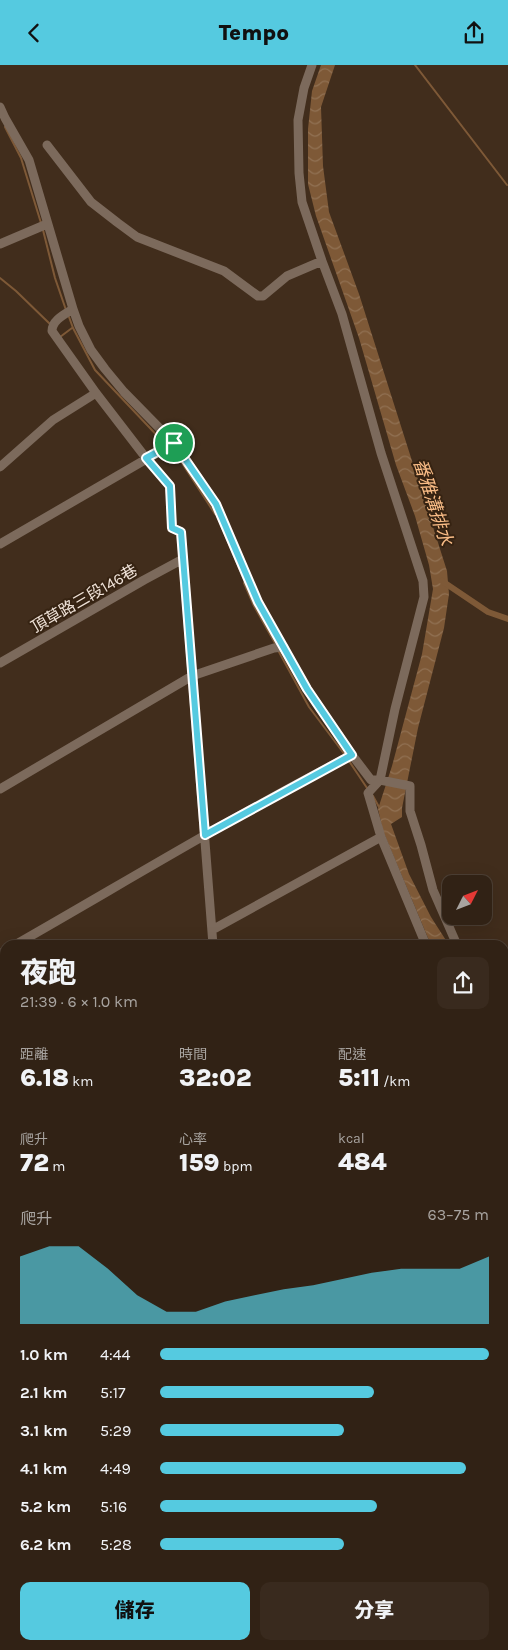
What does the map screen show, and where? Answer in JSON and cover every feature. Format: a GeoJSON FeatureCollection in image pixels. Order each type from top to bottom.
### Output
{"type":"FeatureCollection","features":[{"type":"Feature","properties":{"kind":"street"},"geometry":{"type":"LineString","coordinates":[[312,65],[304,89],[298,120],[299,173],[302,202],[342,314],[381,453],[423,581],[424,597],[394,709],[380,780],[370,790],[381,837],[424,940]]}},
{"type":"Feature","properties":{"kind":"street"},"geometry":{"type":"LineString","coordinates":[[0,107],[4,118],[29,160],[44,226],[78,326],[91,350],[124,392],[174,443],[216,504],[279,647],[348,757],[371,780],[410,786],[410,811],[433,891],[455,940]]}},
{"type":"Feature","properties":{"kind":"street"},"geometry":{"type":"LineString","coordinates":[[47,145],[91,202],[124,228],[137,237],[224,271],[258,297],[263,296],[287,276],[322,261]]}},
{"type":"Feature","properties":{"kind":"street"},"geometry":{"type":"LineString","coordinates":[[0,244],[44,226]]}},
{"type":"Feature","properties":{"kind":"street"},"geometry":{"type":"LineString","coordinates":[[73,309],[56,320],[52,326],[52,331],[96,393],[170,486],[172,528],[181,532],[213,940]]}},
{"type":"Feature","properties":{"kind":"street"},"geometry":{"type":"LineString","coordinates":[[0,467],[52,420],[96,393]]}},
{"type":"Feature","properties":{"kind":"street"},"geometry":{"type":"LineString","coordinates":[[0,544],[174,443]]}},
{"type":"Feature","properties":{"kind":"street","name":"頂草路三段146巷"},"geometry":{"type":"LineString","coordinates":[[0,663],[183,559]]}},
{"type":"Feature","properties":{"kind":"street"},"geometry":{"type":"LineString","coordinates":[[0,789],[192,677],[279,647]]}},
{"type":"Feature","properties":{"kind":"street"},"geometry":{"type":"LineString","coordinates":[[24,940],[205,835],[348,757]]}},
{"type":"Feature","properties":{"kind":"street"},"geometry":{"type":"LineString","coordinates":[[212,930],[381,837]]}},
{"type":"Feature","properties":{"kind":"water"},"geometry":{"type":"Polygon","coordinates":[[[321,65],[335,65],[321,107],[323,166],[329,212],[359,294],[447,571],[449,594],[444,628],[418,728],[402,808],[402,817],[391,824],[409,874],[431,917],[446,940],[429,940],[383,831],[378,809],[392,766],[422,654],[433,589],[429,565],[415,516],[396,465],[359,338],[316,216],[308,184],[308,129],[312,91],[321,65]]]}},
{"type":"Feature","properties":{"kind":"waterway"},"geometry":{"type":"LineString","coordinates":[[415,65],[507,185]]}},
{"type":"Feature","properties":{"kind":"waterway"},"geometry":{"type":"LineString","coordinates":[[5,127],[21,158],[41,223]]}},
{"type":"Feature","properties":{"kind":"waterway"},"geometry":{"type":"LineString","coordinates":[[43,230],[55,278],[66,310]]}},
{"type":"Feature","properties":{"kind":"waterway"},"geometry":{"type":"LineString","coordinates":[[0,278],[51,325]]}},
{"type":"Feature","properties":{"kind":"waterway"},"geometry":{"type":"LineString","coordinates":[[69,317],[95,370],[166,445]]}},
{"type":"Feature","properties":{"kind":"waterway"},"geometry":{"type":"LineString","coordinates":[[60,337],[72,328]]}},
{"type":"Feature","properties":{"kind":"waterway"},"geometry":{"type":"LineString","coordinates":[[169,448],[180,460],[215,514]]}},
{"type":"Feature","properties":{"kind":"waterway"},"geometry":{"type":"LineString","coordinates":[[442,581],[488,612],[508,619]]}},
{"type":"Feature","properties":{"kind":"waterway"},"geometry":{"type":"LineString","coordinates":[[244,583],[254,606],[276,645]]}},
{"type":"Feature","properties":{"kind":"waterway"},"geometry":{"type":"LineString","coordinates":[[279,652],[309,707],[345,755]]}},
{"type":"Feature","properties":{"kind":"waterway"},"geometry":{"type":"LineString","coordinates":[[349,761],[367,788]]}},
{"type":"Feature","properties":{"kind":"waterway"},"geometry":{"type":"LineString","coordinates":[[373,796],[379,807]]}},
{"type":"Feature","properties":{"kind":"route"},"geometry":{"type":"LineString","coordinates":[[174,443],[216,504],[258,602],[307,689],[352,755],[205,835],[181,532],[172,528],[172,492],[170,486],[146,458],[174,443]]}},
{"type":"Feature","properties":{"kind":"water label","name":"番雅溝排水"},"geometry":{"type":"Point","coordinates":[433,502]}}]}
